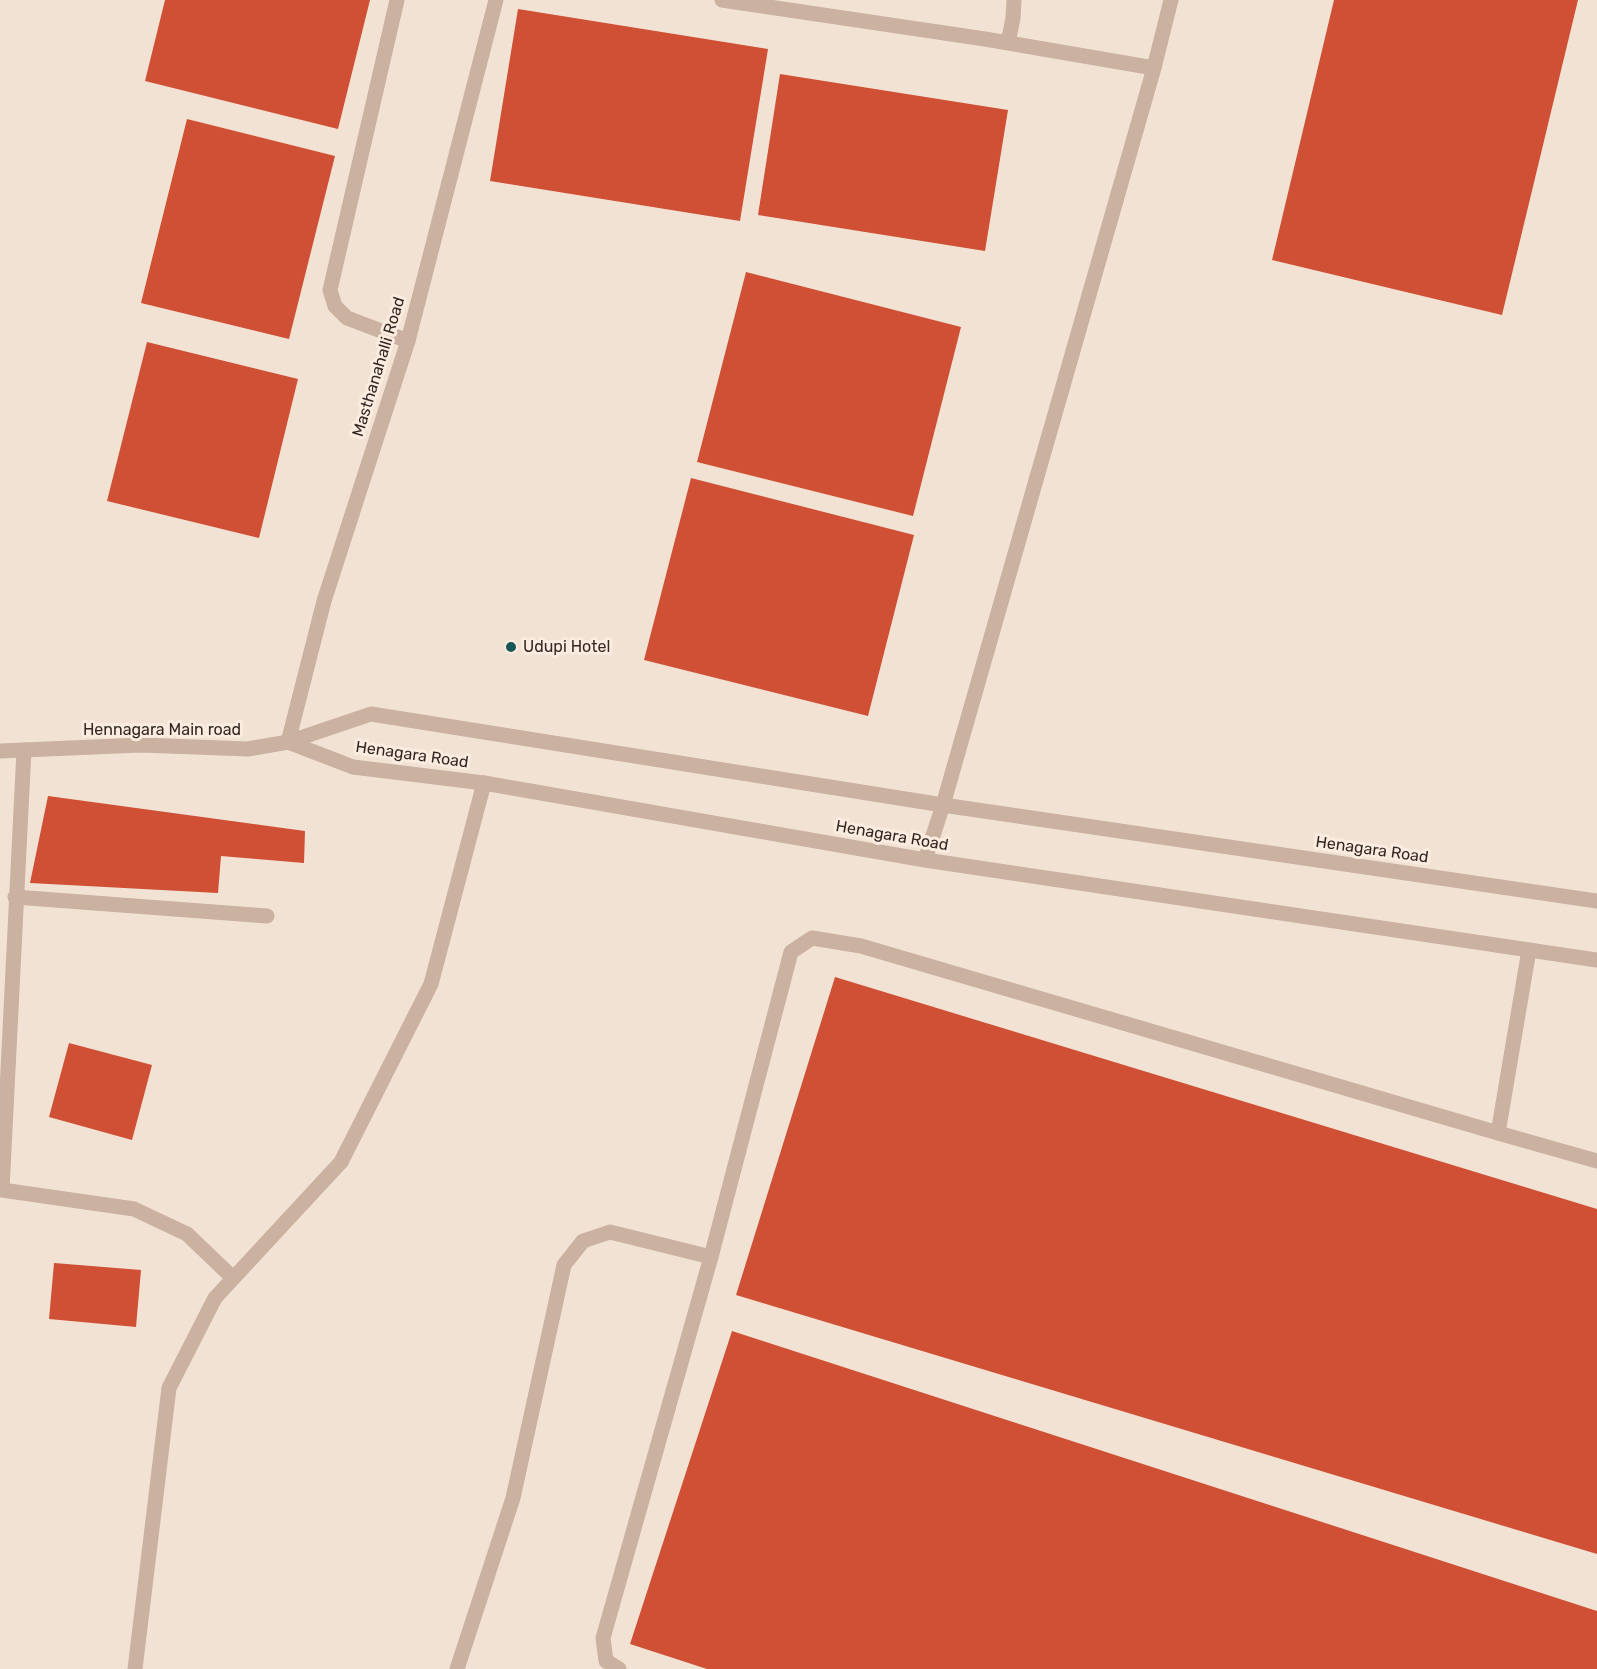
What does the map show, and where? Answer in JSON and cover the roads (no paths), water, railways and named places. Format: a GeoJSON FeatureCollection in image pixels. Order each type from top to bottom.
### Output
{"type":"FeatureCollection","features":[{"type":"Feature","properties":{"kind":"street"},"geometry":{"type":"LineString","coordinates":[[396,0],[330,290],[335,306],[347,318],[408,341]]}},
{"type":"Feature","properties":{"kind":"street","name":"Masthanahalli Road"},"geometry":{"type":"LineString","coordinates":[[288,742],[324,601],[408,341],[496,0]]}},
{"type":"Feature","properties":{"kind":"street"},"geometry":{"type":"LineString","coordinates":[[722,0],[1008,43],[1154,68]]}},
{"type":"Feature","properties":{"kind":"street"},"geometry":{"type":"LineString","coordinates":[[1008,43],[1014,0]]}},
{"type":"Feature","properties":{"kind":"street"},"geometry":{"type":"LineString","coordinates":[[925,860],[943,805],[1154,68],[1171,0]]}},
{"type":"Feature","properties":{"kind":"street","name":"Henagara Road"},"geometry":{"type":"LineString","coordinates":[[288,742],[371,714],[943,805],[1597,901]]}},
{"type":"Feature","properties":{"kind":"street","name":"Henagara Road"},"geometry":{"type":"LineString","coordinates":[[288,742],[353,767],[484,783],[925,860],[1597,960]]}},
{"type":"Feature","properties":{"kind":"street","name":"Hennagara Main road"},"geometry":{"type":"LineString","coordinates":[[0,751],[141,745],[248,749],[288,742]]}},
{"type":"Feature","properties":{"kind":"street"},"geometry":{"type":"LineString","coordinates":[[24,750],[2,1190],[134,1209],[187,1234],[233,1278]]}},
{"type":"Feature","properties":{"kind":"street"},"geometry":{"type":"LineString","coordinates":[[135,1669],[169,1388],[215,1298],[341,1162],[347,1152],[431,984],[484,783]]}},
{"type":"Feature","properties":{"kind":"street"},"geometry":{"type":"LineString","coordinates":[[15,897],[267,916]]}},
{"type":"Feature","properties":{"kind":"street"},"geometry":{"type":"LineString","coordinates":[[619,1669],[606,1661],[603,1638],[711,1257],[791,952],[812,938],[861,946],[1597,1161]]}},
{"type":"Feature","properties":{"kind":"street"},"geometry":{"type":"LineString","coordinates":[[1498,1133],[1529,950]]}},
{"type":"Feature","properties":{"kind":"street"},"geometry":{"type":"LineString","coordinates":[[457,1669],[513,1498],[564,1265],[583,1241],[610,1232],[711,1257]]}},
{"type":"Feature","properties":{"kind":"place","name":"Udupi Hotel"},"geometry":{"type":"Point","coordinates":[511,647]}}]}
